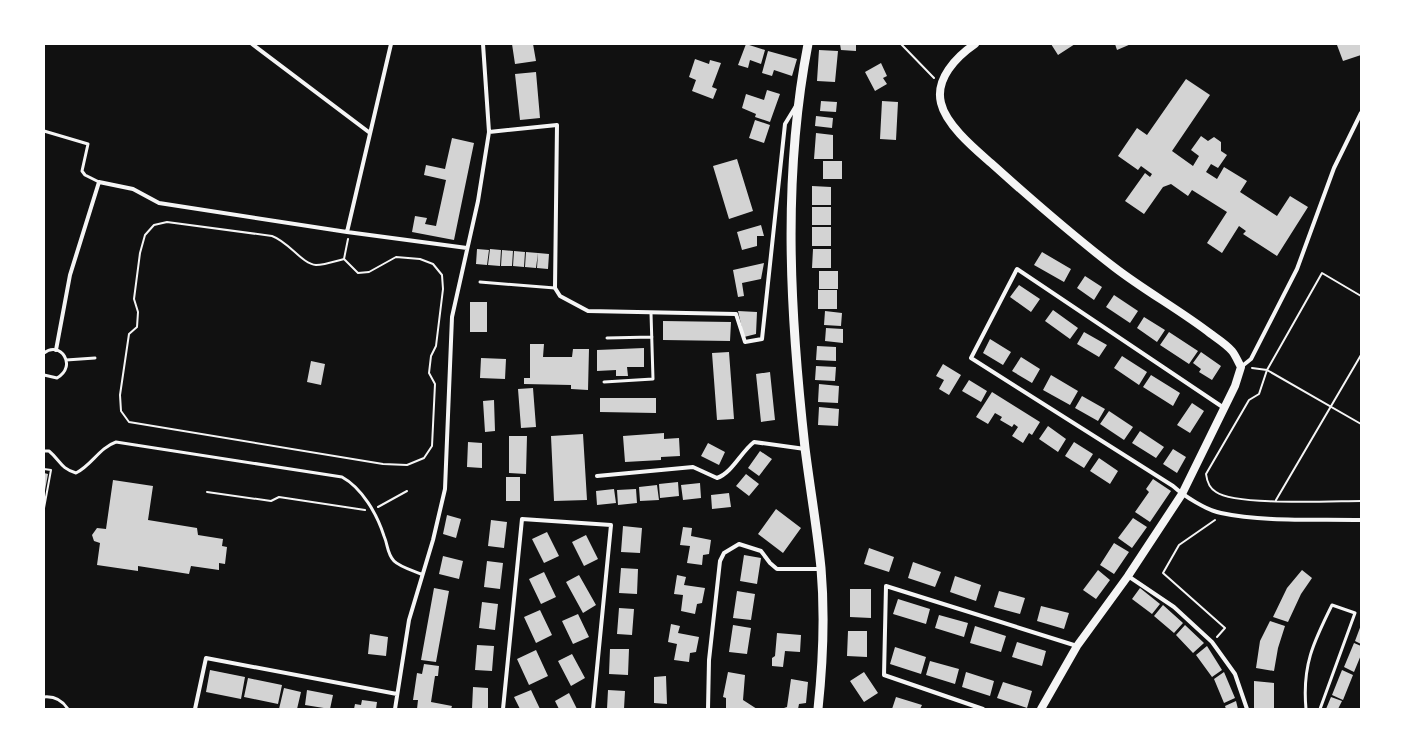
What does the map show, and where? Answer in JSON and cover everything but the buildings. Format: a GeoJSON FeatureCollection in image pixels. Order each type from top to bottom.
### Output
{"type":"FeatureCollection","features":[{"type":"Feature","properties":{"kind":"main road"},"geometry":{"type":"LineString","coordinates":[[808,44],[797,104],[790,210],[794,335],[805,448],[821,569],[824,638],[818,709]]}},
{"type":"Feature","properties":{"kind":"main road"},"geometry":{"type":"LineString","coordinates":[[975,44],[965,51],[947,73],[941,85],[939,92],[941,105],[950,121],[975,149],[1047,214],[1102,258],[1203,328],[1232,351],[1241,367],[1235,386],[1182,494],[1128,576],[1077,646],[1041,709]]}},
{"type":"Feature","properties":{"kind":"street"},"geometry":{"type":"LineString","coordinates":[[252,44],[370,132]]}},
{"type":"Feature","properties":{"kind":"street"},"geometry":{"type":"LineString","coordinates":[[347,232],[392,44]]}},
{"type":"Feature","properties":{"kind":"street"},"geometry":{"type":"LineString","coordinates":[[395,709],[409,620],[433,540],[445,489],[452,317],[478,201],[489,132],[483,44]]}},
{"type":"Feature","properties":{"kind":"street"},"geometry":{"type":"LineString","coordinates":[[489,132],[557,125],[555,288],[560,296],[588,311],[736,314],[745,342],[762,339],[785,124],[797,104]]}},
{"type":"Feature","properties":{"kind":"street"},"geometry":{"type":"LineString","coordinates":[[1241,367],[1251,359],[1297,270],[1334,168],[1361,114]]}},
{"type":"Feature","properties":{"kind":"street"},"geometry":{"type":"LineString","coordinates":[[56,350],[70,275],[99,182],[133,189],[159,203],[347,232],[467,248]]}},
{"type":"Feature","properties":{"kind":"street"},"geometry":{"type":"LineString","coordinates":[[1224,409],[1017,269],[971,358],[1173,486],[1182,494],[1219,513],[1253,518],[1361,520]]}},
{"type":"Feature","properties":{"kind":"street"},"geometry":{"type":"LineString","coordinates":[[597,476],[693,467],[717,478],[724,476],[745,449],[754,442],[805,448]]}},
{"type":"Feature","properties":{"kind":"street"},"geometry":{"type":"LineString","coordinates":[[503,709],[522,518],[611,525],[593,709]]}},
{"type":"Feature","properties":{"kind":"street"},"geometry":{"type":"LineString","coordinates":[[708,709],[709,660],[720,560],[724,552],[739,544],[761,551],[770,563],[777,568],[821,569]]}},
{"type":"Feature","properties":{"kind":"street"},"geometry":{"type":"LineString","coordinates":[[1128,576],[1174,607],[1212,642],[1235,674],[1246,709]]}},
{"type":"Feature","properties":{"kind":"street"},"geometry":{"type":"LineString","coordinates":[[982,709],[884,675],[886,586],[1077,646]]}},
{"type":"Feature","properties":{"kind":"street"},"geometry":{"type":"LineString","coordinates":[[196,709],[206,658],[398,694]]}},
{"type":"Feature","properties":{"kind":"lane"},"geometry":{"type":"LineString","coordinates":[[44,131],[88,144],[82,171],[85,176],[99,182]]}},
{"type":"Feature","properties":{"kind":"lane"},"geometry":{"type":"LineString","coordinates":[[480,282],[555,288]]}},
{"type":"Feature","properties":{"kind":"lane"},"geometry":{"type":"LineString","coordinates":[[604,382],[652,379],[651,312]]}},
{"type":"Feature","properties":{"kind":"lane"},"geometry":{"type":"LineString","coordinates":[[607,338],[652,337]]}},
{"type":"Feature","properties":{"kind":"lane"},"geometry":{"type":"LineString","coordinates":[[44,353],[51,350],[56,350],[64,355],[66,360],[66,369],[61,376],[52,378],[44,375]]}},
{"type":"Feature","properties":{"kind":"lane"},"geometry":{"type":"LineString","coordinates":[[66,360],[95,358]]}},
{"type":"Feature","properties":{"kind":"lane"},"geometry":{"type":"LineString","coordinates":[[44,451],[49,451],[56,457],[64,469],[76,473],[84,469],[107,445],[116,442],[342,477],[350,481],[373,509],[385,536],[388,553],[395,562],[422,574]]}},
{"type":"Feature","properties":{"kind":"lane"},"geometry":{"type":"LineString","coordinates":[[1306,709],[1304,693],[1306,668],[1314,640],[1332,605],[1355,613],[1320,709]]}},
{"type":"Feature","properties":{"kind":"lane"},"geometry":{"type":"LineString","coordinates":[[44,697],[54,697],[63,702],[68,709]]}},
{"type":"Feature","properties":{"kind":"path"},"geometry":{"type":"LineString","coordinates":[[901,44],[941,85]]}},
{"type":"Feature","properties":{"kind":"path"},"geometry":{"type":"LineString","coordinates":[[167,222],[272,236],[281,239],[304,261],[316,265],[344,259],[358,273],[369,272],[396,257],[420,259],[433,264],[442,274],[443,289],[436,346],[431,356],[429,373],[435,384],[432,446],[424,458],[407,465],[383,464],[129,422],[121,411],[120,395],[129,334],[137,327],[138,312],[134,299],[140,253],[145,235],[154,225],[167,222]]}},
{"type":"Feature","properties":{"kind":"path"},"geometry":{"type":"LineString","coordinates":[[344,259],[348,237],[347,232]]}},
{"type":"Feature","properties":{"kind":"path"},"geometry":{"type":"LineString","coordinates":[[1361,296],[1322,273],[1267,370],[1259,394],[1248,400],[1206,474],[1207,483],[1216,492],[1229,498],[1243,500],[1361,501]]}},
{"type":"Feature","properties":{"kind":"path"},"geometry":{"type":"LineString","coordinates":[[1276,500],[1361,355]]}},
{"type":"Feature","properties":{"kind":"path"},"geometry":{"type":"LineString","coordinates":[[1241,367],[1267,370],[1361,424]]}},
{"type":"Feature","properties":{"kind":"path"},"geometry":{"type":"LineString","coordinates":[[44,469],[51,470],[44,508]]}},
{"type":"Feature","properties":{"kind":"path"},"geometry":{"type":"LineString","coordinates":[[207,492],[271,501],[279,497],[362,511],[373,509],[407,491]]}},
{"type":"Feature","properties":{"kind":"path"},"geometry":{"type":"LineString","coordinates":[[1212,642],[1224,628],[1163,574],[1179,545],[1214,521],[1219,513]]}}]}
